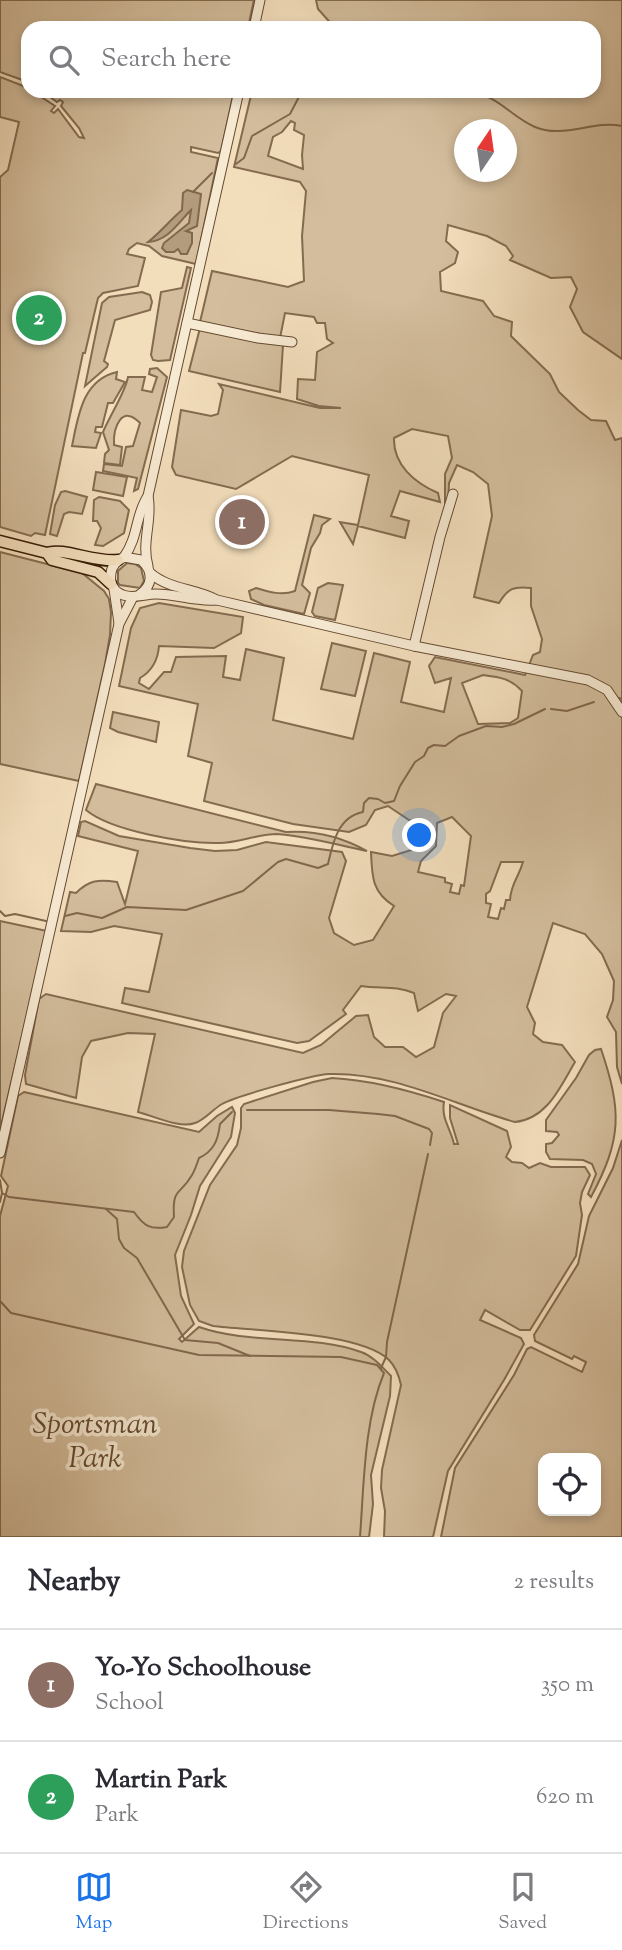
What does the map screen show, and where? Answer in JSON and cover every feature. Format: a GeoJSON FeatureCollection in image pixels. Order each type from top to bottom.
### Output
{"type":"FeatureCollection","features":[{"type":"Feature","properties":{"kind":"main road"},"geometry":{"type":"LineString","coordinates":[[0,541],[47,553],[54,551],[94,560],[121,559]]}},
{"type":"Feature","properties":{"kind":"main road"},"geometry":{"type":"LineString","coordinates":[[47,553],[52,560],[97,572],[112,586]]}},
{"type":"Feature","properties":{"kind":"street"},"geometry":{"type":"LineString","coordinates":[[256,21],[260,0]]}},
{"type":"Feature","properties":{"kind":"street"},"geometry":{"type":"LineString","coordinates":[[119,624],[111,571],[134,543],[142,505],[148,496],[238,98]]}},
{"type":"Feature","properties":{"kind":"street"},"geometry":{"type":"LineString","coordinates":[[187,323],[258,338],[292,342]]}},
{"type":"Feature","properties":{"kind":"street"},"geometry":{"type":"LineString","coordinates":[[414,646],[453,494]]}},
{"type":"Feature","properties":{"kind":"street"},"geometry":{"type":"LineString","coordinates":[[0,1153],[119,624],[136,596],[148,586],[150,571],[145,545],[151,507],[148,496]]}},
{"type":"Feature","properties":{"kind":"street"},"geometry":{"type":"LineString","coordinates":[[121,559],[141,559],[166,585],[206,594],[217,600],[414,646],[588,680],[607,690],[622,712]]}},
{"type":"Feature","properties":{"kind":"street"},"geometry":{"type":"LineString","coordinates":[[112,586],[122,595],[165,594],[205,601],[217,600]]}},
{"type":"Feature","properties":{"kind":"green space"},"geometry":{"type":"Polygon","coordinates":[[[0,0],[254,0],[250,21],[21,21],[21,80],[0,72],[0,0]]]}},
{"type":"Feature","properties":{"kind":"green space"},"geometry":{"type":"Polygon","coordinates":[[[316,0],[622,0],[622,359],[583,332],[570,307],[577,289],[571,277],[551,278],[510,260],[513,256],[506,246],[487,236],[448,225],[446,241],[458,252],[455,263],[440,272],[441,291],[483,301],[494,316],[512,322],[511,336],[550,374],[559,392],[591,420],[606,421],[615,440],[622,438],[622,1084],[617,1067],[616,1032],[607,1017],[613,1000],[614,981],[602,954],[585,934],[553,923],[527,1007],[535,1023],[533,1034],[543,1042],[562,1045],[575,1062],[551,1100],[536,1115],[526,1120],[515,1122],[377,1078],[329,1074],[230,1100],[195,1123],[175,1123],[138,1112],[155,1034],[128,1033],[91,1041],[82,1057],[76,1098],[26,1084],[25,1075],[39,999],[46,994],[303,1053],[321,1045],[356,1016],[368,1015],[374,1037],[385,1047],[403,1047],[416,1057],[434,1047],[443,1013],[456,996],[446,994],[418,1011],[414,993],[394,988],[361,986],[343,1010],[346,1014],[309,1041],[297,1043],[122,1003],[125,988],[149,992],[162,934],[114,926],[91,932],[61,931],[70,892],[76,893],[90,883],[117,882],[125,904],[138,851],[78,836],[81,822],[85,821],[119,836],[190,848],[237,850],[266,842],[342,852],[346,861],[329,918],[334,933],[354,945],[373,940],[394,906],[377,889],[371,852],[392,856],[418,848],[421,822],[409,820],[388,806],[375,810],[366,825],[349,832],[293,824],[204,801],[212,763],[188,756],[198,704],[119,686],[131,628],[140,608],[159,603],[243,617],[241,633],[214,648],[159,646],[154,664],[140,678],[139,683],[149,689],[164,672],[171,672],[176,657],[226,656],[223,677],[240,680],[246,649],[284,658],[273,720],[353,739],[374,653],[410,662],[401,702],[444,712],[451,678],[435,683],[429,666],[435,657],[525,675],[533,655],[540,652],[542,639],[531,606],[531,588],[512,589],[499,603],[474,597],[492,516],[488,484],[473,472],[457,465],[449,483],[448,503],[445,503],[445,474],[452,458],[448,436],[412,429],[394,438],[401,465],[421,484],[438,493],[440,502],[400,491],[391,516],[409,521],[405,538],[358,526],[353,544],[340,522],[358,525],[369,475],[292,456],[236,489],[176,475],[172,467],[181,410],[211,416],[218,414],[223,390],[219,384],[320,408],[341,408],[319,406],[297,399],[298,379],[315,380],[317,352],[333,343],[327,339],[325,323],[317,323],[314,317],[285,313],[280,338],[200,322],[212,271],[288,287],[304,281],[302,236],[306,191],[300,182],[234,167],[250,98],[601,98],[601,21],[329,21],[318,9],[316,0]],[[291,121],[282,132],[273,137],[268,156],[303,169],[304,135],[294,130],[295,123],[291,121]],[[483,675],[462,683],[478,724],[510,723],[518,718],[522,691],[513,683],[483,675]],[[452,817],[437,823],[436,846],[421,861],[418,872],[445,878],[445,882],[452,884],[450,892],[459,894],[461,885],[464,886],[471,836],[452,817]],[[501,862],[490,891],[486,894],[486,903],[491,904],[488,917],[498,919],[506,900],[510,900],[523,862],[501,862]]]}},
{"type":"Feature","properties":{"kind":"green space"},"geometry":{"type":"Polygon","coordinates":[[[0,77],[21,85],[21,98],[43,98],[55,106],[51,111],[54,113],[58,109],[79,137],[84,138],[61,106],[63,102],[52,98],[232,98],[221,151],[218,153],[191,147],[191,152],[218,158],[196,264],[162,256],[149,246],[137,243],[127,254],[145,258],[138,286],[103,293],[98,298],[83,353],[45,535],[35,533],[31,536],[0,527],[0,177],[8,170],[19,122],[0,117],[0,77]]]}},
{"type":"Feature","properties":{"kind":"green space"},"geometry":{"type":"Polygon","coordinates":[[[187,267],[191,268],[170,360],[153,360],[151,355],[161,292],[182,288],[187,267]]]}},
{"type":"Feature","properties":{"kind":"green space"},"geometry":{"type":"Polygon","coordinates":[[[142,292],[150,295],[150,310],[115,320],[104,361],[108,364],[107,367],[85,386],[102,303],[109,297],[142,292]]]}},
{"type":"Feature","properties":{"kind":"green space"},"geometry":{"type":"Polygon","coordinates":[[[200,328],[283,345],[280,392],[189,371],[200,328]]]}},
{"type":"Feature","properties":{"kind":"green space"},"geometry":{"type":"Polygon","coordinates":[[[157,368],[167,377],[138,489],[134,491],[137,478],[103,471],[104,464],[122,466],[126,447],[133,446],[140,423],[128,416],[117,425],[114,445],[122,447],[120,465],[104,463],[105,454],[109,450],[103,432],[128,377],[145,377],[142,390],[152,392],[157,377],[149,374],[150,369],[157,368]]]}},
{"type":"Feature","properties":{"kind":"green space"},"geometry":{"type":"Polygon","coordinates":[[[117,372],[116,379],[125,382],[113,403],[108,403],[102,427],[96,427],[95,432],[101,433],[96,448],[72,446],[80,412],[89,391],[105,376],[117,372]]]}},
{"type":"Feature","properties":{"kind":"green space"},"geometry":{"type":"Polygon","coordinates":[[[96,472],[127,477],[123,496],[93,490],[96,472]]]}},
{"type":"Feature","properties":{"kind":"green space"},"geometry":{"type":"Polygon","coordinates":[[[61,492],[87,497],[82,514],[64,514],[57,536],[50,534],[55,505],[61,492]]]}},
{"type":"Feature","properties":{"kind":"green space"},"geometry":{"type":"Polygon","coordinates":[[[99,497],[120,501],[129,510],[124,533],[103,546],[95,545],[101,528],[97,521],[93,521],[94,500],[99,497]]]}},
{"type":"Feature","properties":{"kind":"green space"},"geometry":{"type":"Polygon","coordinates":[[[314,515],[330,519],[322,525],[311,548],[302,585],[310,593],[304,614],[264,605],[251,599],[249,591],[256,588],[280,593],[295,591],[314,515]]]}},
{"type":"Feature","properties":{"kind":"green space"},"geometry":{"type":"Polygon","coordinates":[[[0,552],[82,573],[104,591],[109,599],[110,635],[79,781],[0,764],[0,552]]]}},
{"type":"Feature","properties":{"kind":"green space"},"geometry":{"type":"Polygon","coordinates":[[[127,563],[141,568],[144,581],[140,588],[118,583],[118,571],[127,563]]]}},
{"type":"Feature","properties":{"kind":"green space"},"geometry":{"type":"Polygon","coordinates":[[[328,583],[343,585],[335,620],[315,616],[312,612],[318,588],[328,583]]]}},
{"type":"Feature","properties":{"kind":"green space"},"geometry":{"type":"Polygon","coordinates":[[[332,643],[366,651],[355,696],[321,689],[332,643]]]}},
{"type":"Feature","properties":{"kind":"green space"},"geometry":{"type":"Polygon","coordinates":[[[113,712],[159,722],[156,742],[110,728],[113,712]]]}},
{"type":"Feature","properties":{"kind":"green space"},"geometry":{"type":"Polygon","coordinates":[[[96,784],[286,832],[328,835],[367,851],[277,834],[219,843],[149,835],[113,824],[86,810],[96,784]]]}},
{"type":"Feature","properties":{"kind":"green space"},"geometry":{"type":"Polygon","coordinates":[[[0,921],[47,931],[0,1130],[0,921]]]}},
{"type":"Feature","properties":{"kind":"green space"},"geometry":{"type":"Polygon","coordinates":[[[601,1049],[613,1090],[616,1124],[609,1158],[591,1197],[588,1194],[596,1174],[592,1164],[583,1160],[550,1159],[546,1144],[552,1143],[559,1135],[557,1132],[546,1131],[546,1120],[589,1055],[601,1049]]]}},
{"type":"Feature","properties":{"kind":"green space"},"geometry":{"type":"Polygon","coordinates":[[[332,1078],[389,1086],[444,1102],[445,1119],[454,1144],[458,1144],[450,1118],[450,1105],[507,1131],[511,1147],[506,1157],[512,1162],[522,1163],[529,1168],[540,1163],[551,1167],[585,1167],[590,1175],[580,1203],[582,1215],[576,1256],[530,1330],[520,1330],[485,1310],[480,1320],[521,1338],[524,1344],[448,1471],[433,1537],[384,1537],[382,1470],[401,1385],[389,1360],[375,1351],[331,1338],[213,1326],[199,1321],[190,1305],[182,1267],[184,1251],[210,1185],[237,1145],[241,1128],[241,1108],[244,1104],[332,1078]]]}},
{"type":"Feature","properties":{"kind":"green space","name":"Sportsman Park"},"geometry":{"type":"Polygon","coordinates":[[[24,1092],[199,1132],[232,1107],[235,1113],[231,1137],[200,1186],[175,1255],[181,1296],[194,1324],[179,1339],[182,1342],[199,1327],[239,1336],[342,1346],[365,1354],[391,1376],[390,1396],[371,1475],[373,1504],[369,1537],[0,1537],[0,1216],[8,1186],[1,1176],[18,1096],[24,1092]]]}},
{"type":"Feature","properties":{"kind":"green space"},"geometry":{"type":"Polygon","coordinates":[[[622,1140],[622,1537],[441,1537],[455,1468],[514,1375],[527,1349],[531,1347],[582,1372],[586,1362],[574,1356],[572,1359],[535,1341],[534,1335],[578,1264],[589,1216],[613,1168],[622,1140]]]}},
{"type":"Feature","properties":{"kind":"shaded area"},"geometry":{"type":"Polygon","coordinates":[[[187,190],[201,194],[197,226],[186,231],[192,233],[192,243],[187,254],[181,254],[178,249],[166,252],[162,248],[164,243],[189,223],[191,210],[167,235],[148,242],[182,210],[183,193],[187,190]]]}},
{"type":"Feature","properties":{"kind":"waterway"},"geometry":{"type":"LineString","coordinates":[[236,164],[244,158],[252,136],[290,114],[298,98]]}},
{"type":"Feature","properties":{"kind":"waterway"},"geometry":{"type":"LineString","coordinates":[[490,98],[526,122],[546,130],[601,125],[622,126]]}},
{"type":"Feature","properties":{"kind":"waterway"},"geometry":{"type":"LineString","coordinates":[[193,192],[212,173]]}},
{"type":"Feature","properties":{"kind":"waterway"},"geometry":{"type":"LineString","coordinates":[[551,709],[567,711],[594,702]]}},
{"type":"Feature","properties":{"kind":"waterway"},"geometry":{"type":"LineString","coordinates":[[65,916],[77,913],[102,918],[127,907],[186,910],[243,891],[278,862],[286,859],[318,868],[328,864],[342,825],[363,812],[364,803],[369,798],[385,803],[394,801],[415,762],[424,756],[428,748],[434,745],[445,746],[459,736],[486,726],[502,727],[514,724],[545,709]]}},
{"type":"Feature","properties":{"kind":"waterway"},"geometry":{"type":"LineString","coordinates":[[0,911],[5,916],[15,914],[46,921]]}},
{"type":"Feature","properties":{"kind":"waterway"},"geometry":{"type":"LineString","coordinates":[[247,1110],[329,1110],[395,1116],[429,1129],[432,1133],[430,1145]]}},
{"type":"Feature","properties":{"kind":"waterway"},"geometry":{"type":"LineString","coordinates":[[2,1193],[9,1197],[134,1212],[148,1226],[167,1227],[174,1217],[176,1196],[188,1182],[199,1158],[212,1148],[220,1124],[232,1112]]}},
{"type":"Feature","properties":{"kind":"waterway"},"geometry":{"type":"LineString","coordinates":[[381,1368],[386,1357],[428,1154]]}},
{"type":"Feature","properties":{"kind":"waterway"},"geometry":{"type":"LineString","coordinates":[[0,1180],[0,1202]]}},
{"type":"Feature","properties":{"kind":"waterway"},"geometry":{"type":"LineString","coordinates":[[106,1209],[117,1219],[119,1239],[124,1248],[137,1258],[185,1340],[218,1343],[250,1356]]}},
{"type":"Feature","properties":{"kind":"waterway"},"geometry":{"type":"LineString","coordinates":[[0,1301],[11,1313],[199,1355],[341,1357],[377,1365],[384,1373],[372,1411],[360,1537]]}},
{"type":"Feature","properties":{"kind":"place","name":"Martin Park"},"geometry":{"type":"Point","coordinates":[39,318]}},
{"type":"Feature","properties":{"kind":"place","name":"Yo-Yo Schoolhouse"},"geometry":{"type":"Point","coordinates":[242,522]}}]}
